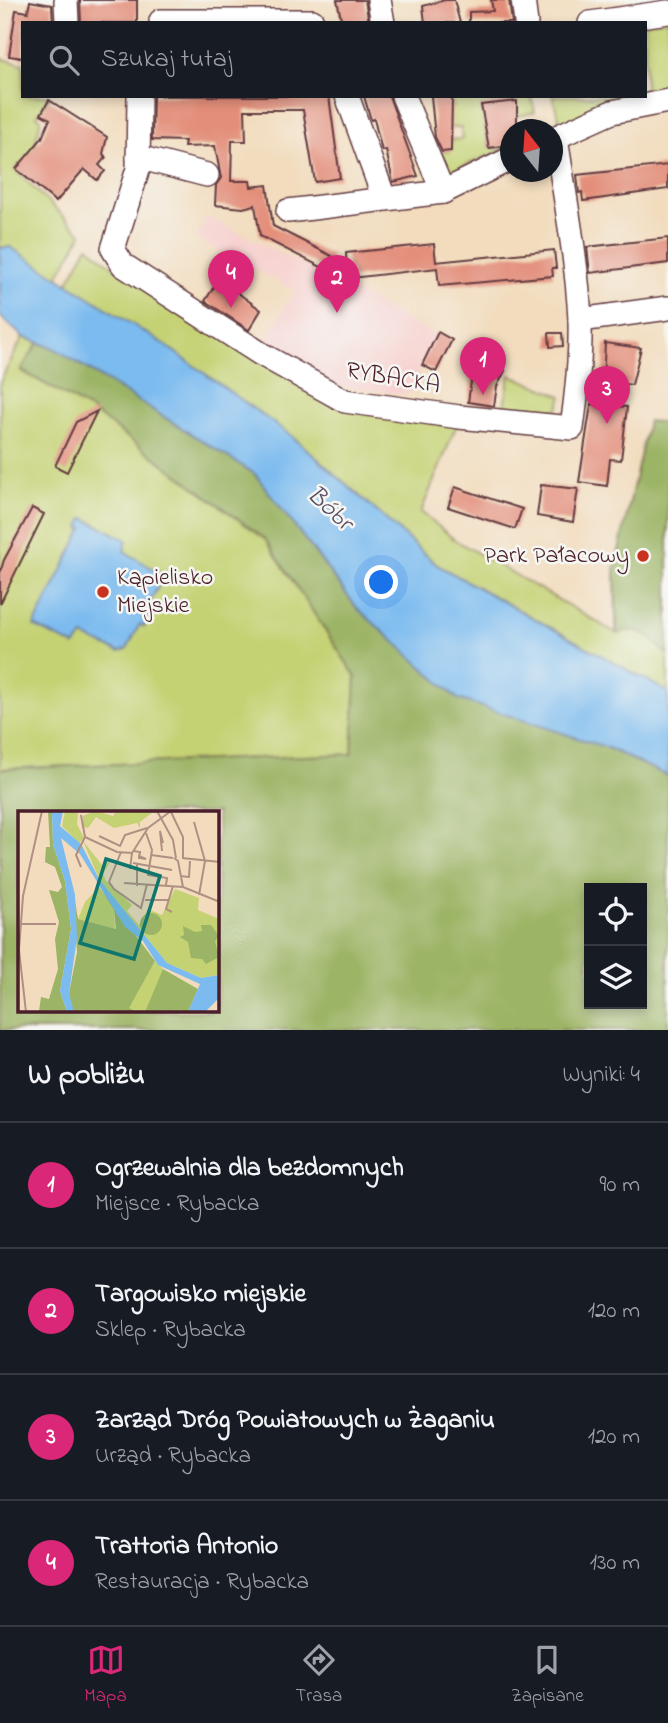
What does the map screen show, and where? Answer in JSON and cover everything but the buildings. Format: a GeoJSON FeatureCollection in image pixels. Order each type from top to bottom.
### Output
{"type":"FeatureCollection","features":[{"type":"Feature","properties":{"kind":"street"},"geometry":{"type":"LineString","coordinates":[[66,0],[67,21]]}},
{"type":"Feature","properties":{"kind":"street"},"geometry":{"type":"LineString","coordinates":[[379,0],[383,21]]}},
{"type":"Feature","properties":{"kind":"street"},"geometry":{"type":"LineString","coordinates":[[523,0],[526,21]]}},
{"type":"Feature","properties":{"kind":"street"},"geometry":{"type":"LineString","coordinates":[[604,21],[668,12]]}},
{"type":"Feature","properties":{"kind":"street"},"geometry":{"type":"LineString","coordinates":[[161,15],[312,15]]}},
{"type":"Feature","properties":{"kind":"street"},"geometry":{"type":"LineString","coordinates":[[139,98],[138,157],[206,176]]}},
{"type":"Feature","properties":{"kind":"street"},"geometry":{"type":"LineString","coordinates":[[348,98],[384,198]]}},
{"type":"Feature","properties":{"kind":"street"},"geometry":{"type":"LineString","coordinates":[[404,98],[443,192]]}},
{"type":"Feature","properties":{"kind":"street"},"geometry":{"type":"LineString","coordinates":[[563,134],[612,112],[668,101]]}},
{"type":"Feature","properties":{"kind":"street","name":"RYBACKA"},"geometry":{"type":"LineString","coordinates":[[138,157],[138,169],[113,249],[123,265],[261,354],[321,390],[350,402],[572,428],[578,382],[580,320]]}},
{"type":"Feature","properties":{"kind":"street"},"geometry":{"type":"LineString","coordinates":[[288,211],[443,192],[500,164]]}},
{"type":"Feature","properties":{"kind":"street"},"geometry":{"type":"LineString","coordinates":[[562,182],[570,223],[580,320],[668,308]]}},
{"type":"Feature","properties":{"kind":"shaded area"},"geometry":{"type":"Polygon","coordinates":[[[207,217],[331,278],[436,336],[409,395],[332,385],[264,344],[294,290],[196,239],[207,217]]]}},
{"type":"Feature","properties":{"kind":"green space"},"geometry":{"type":"Polygon","coordinates":[[[668,19],[668,91],[647,95],[647,23],[668,19]]]}},
{"type":"Feature","properties":{"kind":"green space"},"geometry":{"type":"Polygon","coordinates":[[[0,58],[21,63],[21,98],[49,98],[37,116],[41,119],[34,149],[15,170],[82,234],[57,278],[10,247],[0,248],[0,58]]]}},
{"type":"Feature","properties":{"kind":"green space"},"geometry":{"type":"Polygon","coordinates":[[[452,98],[532,98],[535,112],[518,116],[516,101],[481,106],[489,147],[500,148],[500,151],[445,174],[437,153],[451,151],[450,140],[462,139],[461,127],[449,128],[448,107],[453,107],[452,98]]]}},
{"type":"Feature","properties":{"kind":"green space"},"geometry":{"type":"Polygon","coordinates":[[[553,98],[626,98],[613,100],[563,123],[553,98]]]}},
{"type":"Feature","properties":{"kind":"green space"},"geometry":{"type":"Polygon","coordinates":[[[88,246],[113,267],[313,388],[458,422],[421,512],[455,540],[616,633],[615,568],[668,423],[668,692],[437,565],[293,437],[67,284],[88,246]]]}},
{"type":"Feature","properties":{"kind":"green space"},"geometry":{"type":"Polygon","coordinates":[[[23,337],[38,343],[21,371],[88,408],[265,539],[356,677],[352,754],[0,769],[0,382],[23,337]]]}},
{"type":"Feature","properties":{"kind":"green space"},"geometry":{"type":"Polygon","coordinates":[[[38,343],[54,348],[255,474],[358,609],[608,748],[668,776],[668,1030],[0,1030],[0,769],[352,754],[356,677],[265,539],[88,408],[21,370],[38,343]]]}},
{"type":"Feature","properties":{"kind":"green space"},"geometry":{"type":"Polygon","coordinates":[[[510,375],[562,396],[558,409],[547,413],[504,407],[510,375]]]}},
{"type":"Feature","properties":{"kind":"green space"},"geometry":{"type":"Polygon","coordinates":[[[648,421],[668,423],[668,656],[652,639],[640,632],[625,631],[617,634],[615,568],[648,421]]]}},
{"type":"Feature","properties":{"kind":"water","name":"Bóbr"},"geometry":{"type":"Polygon","coordinates":[[[10,247],[165,345],[293,437],[437,565],[668,692],[668,776],[608,748],[458,699],[358,609],[255,474],[54,348],[23,337],[0,316],[0,248],[10,247]]]}},
{"type":"Feature","properties":{"kind":"water","name":"Kąpielisko Miejskie"},"geometry":{"type":"Polygon","coordinates":[[[84,518],[127,540],[124,551],[160,573],[161,581],[149,604],[152,606],[144,627],[140,624],[127,649],[119,652],[83,636],[75,646],[34,626],[83,528],[80,527],[84,518]]]}},
{"type":"Feature","properties":{"kind":"place","name":"Trattoria Antonio"},"geometry":{"type":"Point","coordinates":[231,308]}},
{"type":"Feature","properties":{"kind":"place","name":"Targowisko miejskie"},"geometry":{"type":"Point","coordinates":[337,313]}},
{"type":"Feature","properties":{"kind":"place","name":"Ogrzewalnia dla bezdomnych"},"geometry":{"type":"Point","coordinates":[483,395]}},
{"type":"Feature","properties":{"kind":"place","name":"Zarząd Dróg Powiatowych w Żaganiu"},"geometry":{"type":"Point","coordinates":[607,424]}},
{"type":"Feature","properties":{"kind":"place","name":"Park Pałacowy"},"geometry":{"type":"Point","coordinates":[643,556]}},
{"type":"Feature","properties":{"kind":"place","name":"Kąpielisko Miejskie"},"geometry":{"type":"Point","coordinates":[103,592]}}]}
